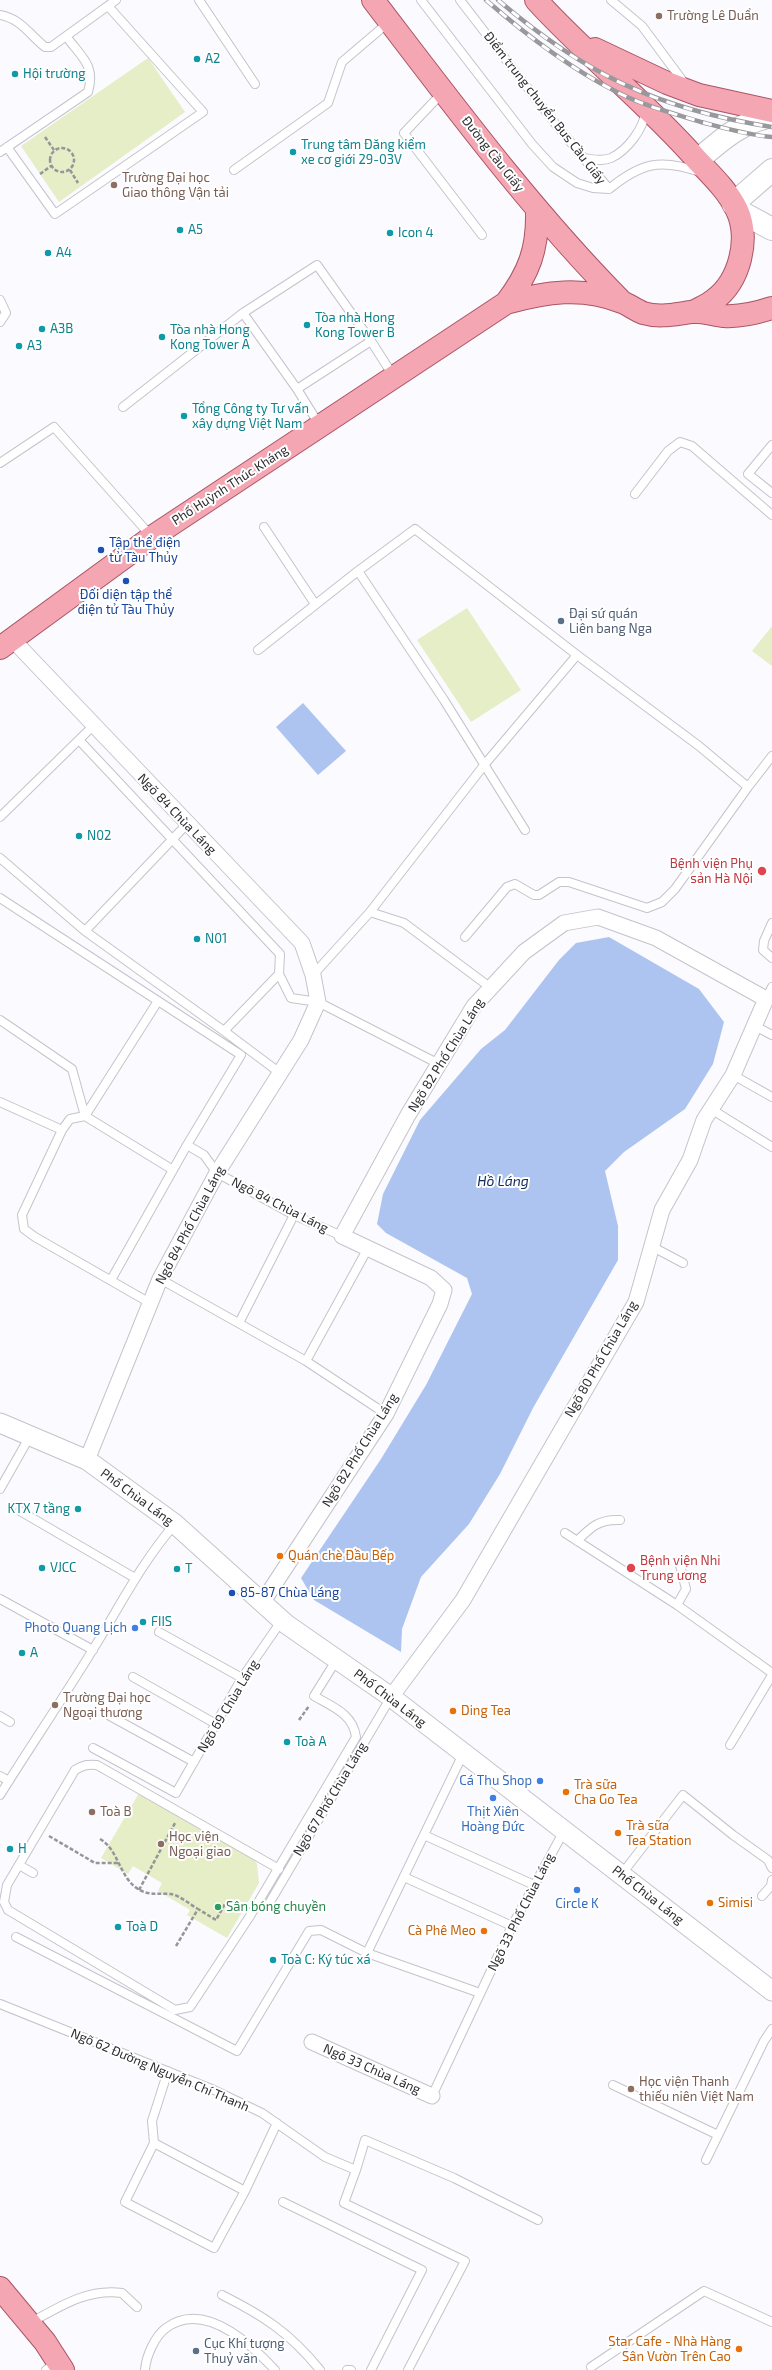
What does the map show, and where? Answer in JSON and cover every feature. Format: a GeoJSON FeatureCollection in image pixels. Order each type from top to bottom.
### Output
{"type":"FeatureCollection","features":[{"type":"Feature","properties":{"kind":"main road","name":"Đường Cầu Giấy"},"geometry":{"type":"LineString","coordinates":[[373,0],[538,210],[622,302]]}},
{"type":"Feature","properties":{"kind":"main road"},"geometry":{"type":"LineString","coordinates":[[536,0],[567,34],[647,106],[698,160],[735,207],[743,234],[741,258],[731,281],[714,300],[693,312]]}},
{"type":"Feature","properties":{"kind":"main road"},"geometry":{"type":"LineString","coordinates":[[567,34],[614,59],[690,91],[772,111]]}},
{"type":"Feature","properties":{"kind":"main road"},"geometry":{"type":"LineString","coordinates":[[698,160],[737,128],[755,120],[772,116]]}},
{"type":"Feature","properties":{"kind":"main road"},"geometry":{"type":"LineString","coordinates":[[735,207],[772,170]]}},
{"type":"Feature","properties":{"kind":"main road"},"geometry":{"type":"LineString","coordinates":[[735,207],[772,229]]}},
{"type":"Feature","properties":{"kind":"main road","name":"Phố Huỳnh Thúc Kháng"},"geometry":{"type":"LineString","coordinates":[[506,303],[524,280],[533,255],[538,232],[538,210]]}},
{"type":"Feature","properties":{"kind":"main road","name":"Phố Huỳnh Thúc Kháng"},"geometry":{"type":"LineString","coordinates":[[6,643],[152,537],[506,303],[531,296],[566,291],[588,292],[622,302]]}},
{"type":"Feature","properties":{"kind":"main road"},"geometry":{"type":"LineString","coordinates":[[622,302],[644,313],[668,316],[693,312],[726,316],[754,314],[772,308]]}},
{"type":"Feature","properties":{"kind":"main road"},"geometry":{"type":"LineString","coordinates":[[0,2288],[30,2323],[55,2367]]}},
{"type":"Feature","properties":{"kind":"street","name":"Ngõ 84 Chùa Láng"},"geometry":{"type":"LineString","coordinates":[[6,643],[93,726],[302,943],[313,975],[318,1002]]}},
{"type":"Feature","properties":{"kind":"street","name":"Ngõ 82 Phố Chùa Láng"},"geometry":{"type":"LineString","coordinates":[[342,1236],[408,1115],[474,1006],[524,952],[564,923],[598,917],[656,938],[769,993]]}},
{"type":"Feature","properties":{"kind":"street","name":"Ngõ 80 Phố Chùa Láng"},"geometry":{"type":"LineString","coordinates":[[391,1697],[463,1600],[636,1302],[662,1210],[690,1160],[704,1120],[733,1075],[769,993]]}},
{"type":"Feature","properties":{"kind":"street","name":"Ngõ 84 Phố Chùa Láng"},"geometry":{"type":"LineString","coordinates":[[88,1460],[160,1279],[217,1173],[302,1040],[318,1002]]}},
{"type":"Feature","properties":{"kind":"street"},"geometry":{"type":"LineString","coordinates":[[342,1236],[368,1248]]}},
{"type":"Feature","properties":{"kind":"street","name":"Ngõ 82 Phố Chùa Láng"},"geometry":{"type":"LineString","coordinates":[[262,1603],[386,1414],[440,1304],[444,1290],[431,1278],[368,1248]]}},
{"type":"Feature","properties":{"kind":"street","name":"Phố Chùa Láng"},"geometry":{"type":"LineString","coordinates":[[0,1423],[88,1460],[175,1524],[282,1620],[391,1697],[772,1991]]}},
{"type":"Feature","properties":{"kind":"street","name":"Ngõ 33 Chùa Láng"},"geometry":{"type":"LineString","coordinates":[[312,2042],[432,2096]]}},
{"type":"Feature","properties":{"kind":"lane"},"geometry":{"type":"LineString","coordinates":[[0,15],[11,17],[25,27],[45,47],[51,47],[116,0]]}},
{"type":"Feature","properties":{"kind":"lane"},"geometry":{"type":"LineString","coordinates":[[199,0],[255,84]]}},
{"type":"Feature","properties":{"kind":"lane","name":"Điểm trung chuyển Bus Cầu Giấy"},"geometry":{"type":"LineString","coordinates":[[421,0],[532,144],[553,167],[577,183],[593,188],[609,189]]}},
{"type":"Feature","properties":{"kind":"lane","name":"Điểm trung chuyển Bus Cầu Giấy"},"geometry":{"type":"LineString","coordinates":[[460,0],[582,158],[609,189]]}},
{"type":"Feature","properties":{"kind":"lane"},"geometry":{"type":"LineString","coordinates":[[611,0],[642,26],[690,91]]}},
{"type":"Feature","properties":{"kind":"lane"},"geometry":{"type":"LineString","coordinates":[[7,148],[55,214],[203,112],[108,6]]}},
{"type":"Feature","properties":{"kind":"lane"},"geometry":{"type":"LineString","coordinates":[[234,170],[328,103],[342,62],[390,22]]}},
{"type":"Feature","properties":{"kind":"lane"},"geometry":{"type":"LineString","coordinates":[[0,152],[88,92],[92,79],[91,71],[66,36]]}},
{"type":"Feature","properties":{"kind":"lane"},"geometry":{"type":"LineString","coordinates":[[443,91],[404,133],[482,235]]}},
{"type":"Feature","properties":{"kind":"lane"},"geometry":{"type":"LineString","coordinates":[[582,158],[598,160],[610,158],[618,153],[642,127],[647,106]]}},
{"type":"Feature","properties":{"kind":"lane"},"geometry":{"type":"LineString","coordinates":[[609,189],[629,173],[652,165],[678,165],[702,173],[716,182]]}},
{"type":"Feature","properties":{"kind":"lane"},"geometry":{"type":"LineString","coordinates":[[123,408],[243,313],[317,265],[395,377]]}},
{"type":"Feature","properties":{"kind":"lane"},"geometry":{"type":"LineString","coordinates":[[0,300],[6,313],[0,322]]}},
{"type":"Feature","properties":{"kind":"lane"},"geometry":{"type":"LineString","coordinates":[[243,313],[297,389],[320,426]]}},
{"type":"Feature","properties":{"kind":"lane"},"geometry":{"type":"LineString","coordinates":[[297,389],[371,341]]}},
{"type":"Feature","properties":{"kind":"lane"},"geometry":{"type":"LineString","coordinates":[[0,463],[54,427],[152,537]]}},
{"type":"Feature","properties":{"kind":"lane"},"geometry":{"type":"LineString","coordinates":[[635,494],[668,451],[680,442],[692,446],[772,515]]}},
{"type":"Feature","properties":{"kind":"lane"},"geometry":{"type":"LineString","coordinates":[[770,450],[748,474],[772,493]]}},
{"type":"Feature","properties":{"kind":"lane"},"geometry":{"type":"LineString","coordinates":[[264,527],[315,604]]}},
{"type":"Feature","properties":{"kind":"lane"},"geometry":{"type":"LineString","coordinates":[[258,650],[315,604],[415,529],[577,655],[699,746],[748,787]]}},
{"type":"Feature","properties":{"kind":"lane"},"geometry":{"type":"LineString","coordinates":[[358,571],[526,830]]}},
{"type":"Feature","properties":{"kind":"lane"},"geometry":{"type":"LineString","coordinates":[[313,975],[370,912],[484,764],[577,655]]}},
{"type":"Feature","properties":{"kind":"lane"},"geometry":{"type":"LineString","coordinates":[[0,817],[93,726]]}},
{"type":"Feature","properties":{"kind":"lane"},"geometry":{"type":"LineString","coordinates":[[79,740],[280,954],[279,974],[291,998],[318,1002],[439,1064]]}},
{"type":"Feature","properties":{"kind":"lane"},"geometry":{"type":"LineString","coordinates":[[465,938],[507,887],[515,884],[534,895],[539,895],[559,882],[569,882],[647,908],[662,902],[675,889],[772,756]]}},
{"type":"Feature","properties":{"kind":"lane"},"geometry":{"type":"LineString","coordinates":[[85,931],[187,824]]}},
{"type":"Feature","properties":{"kind":"lane"},"geometry":{"type":"LineString","coordinates":[[0,858],[85,931],[280,1073]]}},
{"type":"Feature","properties":{"kind":"lane"},"geometry":{"type":"LineString","coordinates":[[0,898],[241,1055],[187,1145],[111,1280]]}},
{"type":"Feature","properties":{"kind":"lane"},"geometry":{"type":"LineString","coordinates":[[370,912],[404,923],[491,988]]}},
{"type":"Feature","properties":{"kind":"lane"},"geometry":{"type":"LineString","coordinates":[[772,923],[764,941],[763,950],[772,958]]}},
{"type":"Feature","properties":{"kind":"lane"},"geometry":{"type":"LineString","coordinates":[[224,1031],[279,974]]}},
{"type":"Feature","properties":{"kind":"lane"},"geometry":{"type":"LineString","coordinates":[[85,1116],[158,1001]]}},
{"type":"Feature","properties":{"kind":"lane"},"geometry":{"type":"LineString","coordinates":[[0,1020],[72,1069],[85,1116]]}},
{"type":"Feature","properties":{"kind":"lane"},"geometry":{"type":"LineString","coordinates":[[754,1026],[772,1035]]}},
{"type":"Feature","properties":{"kind":"lane"},"geometry":{"type":"LineString","coordinates":[[733,1075],[772,1097]]}},
{"type":"Feature","properties":{"kind":"lane"},"geometry":{"type":"LineString","coordinates":[[0,1102],[62,1130]]}},
{"type":"Feature","properties":{"kind":"lane"},"geometry":{"type":"LineString","coordinates":[[711,1109],[772,1146]]}},
{"type":"Feature","properties":{"kind":"lane"},"geometry":{"type":"LineString","coordinates":[[150,1303],[35,1237],[24,1229],[22,1215],[62,1130],[70,1119],[85,1116],[173,1170]]}},
{"type":"Feature","properties":{"kind":"lane"},"geometry":{"type":"LineString","coordinates":[[187,1145],[204,1155],[217,1173]]}},
{"type":"Feature","properties":{"kind":"lane","name":"Ngõ 84 Chùa Láng"},"geometry":{"type":"LineString","coordinates":[[217,1173],[294,1215],[342,1236]]}},
{"type":"Feature","properties":{"kind":"lane"},"geometry":{"type":"LineString","coordinates":[[239,1323],[294,1215]]}},
{"type":"Feature","properties":{"kind":"lane"},"geometry":{"type":"LineString","coordinates":[[652,1246],[683,1263]]}},
{"type":"Feature","properties":{"kind":"lane"},"geometry":{"type":"LineString","coordinates":[[306,1361],[368,1248]]}},
{"type":"Feature","properties":{"kind":"lane"},"geometry":{"type":"LineString","coordinates":[[160,1279],[306,1361],[386,1414]]}},
{"type":"Feature","properties":{"kind":"lane"},"geometry":{"type":"LineString","coordinates":[[0,1489],[31,1435]]}},
{"type":"Feature","properties":{"kind":"lane"},"geometry":{"type":"LineString","coordinates":[[20,1511],[135,1578]]}},
{"type":"Feature","properties":{"kind":"lane"},"geometry":{"type":"LineString","coordinates":[[577,1541],[591,1528],[606,1520],[620,1520]]}},
{"type":"Feature","properties":{"kind":"lane"},"geometry":{"type":"LineString","coordinates":[[0,1795],[93,1650],[135,1578],[156,1546],[175,1524]]}},
{"type":"Feature","properties":{"kind":"lane"},"geometry":{"type":"LineString","coordinates":[[565,1533],[677,1606],[772,1674],[730,1745]]}},
{"type":"Feature","properties":{"kind":"lane"},"geometry":{"type":"LineString","coordinates":[[677,1606],[686,1589],[679,1561]]}},
{"type":"Feature","properties":{"kind":"lane"},"geometry":{"type":"LineString","coordinates":[[0,1599],[93,1650]]}},
{"type":"Feature","properties":{"kind":"lane","name":"Ngõ 69 Chùa Láng"},"geometry":{"type":"LineString","coordinates":[[93,1748],[176,1793],[242,1678],[282,1620]]}},
{"type":"Feature","properties":{"kind":"lane"},"geometry":{"type":"LineString","coordinates":[[159,1632],[242,1678]]}},
{"type":"Feature","properties":{"kind":"lane"},"geometry":{"type":"LineString","coordinates":[[278,1869],[97,1765],[89,1764],[75,1770],[19,1865],[4,1893],[4,1902],[8,1910],[175,2010],[190,2007],[206,1977],[234,1944],[356,1737],[355,1728],[342,1712],[314,1696],[337,1659]]}},
{"type":"Feature","properties":{"kind":"lane"},"geometry":{"type":"LineString","coordinates":[[133,1676],[216,1724]]}},
{"type":"Feature","properties":{"kind":"lane","name":"Ngõ 67 Phố Chùa Láng"},"geometry":{"type":"LineString","coordinates":[[270,1902],[391,1697]]}},
{"type":"Feature","properties":{"kind":"lane"},"geometry":{"type":"LineString","coordinates":[[0,1716],[10,1722]]}},
{"type":"Feature","properties":{"kind":"lane"},"geometry":{"type":"LineString","coordinates":[[110,1716],[194,1762]]}},
{"type":"Feature","properties":{"kind":"lane"},"geometry":{"type":"LineString","coordinates":[[367,1952],[463,1754]]}},
{"type":"Feature","properties":{"kind":"lane"},"geometry":{"type":"LineString","coordinates":[[0,1776],[9,1781]]}},
{"type":"Feature","properties":{"kind":"lane"},"geometry":{"type":"LineString","coordinates":[[621,1874],[683,1795],[733,1835],[768,1860],[772,1868]]}},
{"type":"Feature","properties":{"kind":"lane","name":"Ngõ 33 Phố Chùa Láng"},"geometry":{"type":"LineString","coordinates":[[432,2096],[512,1926],[564,1831]]}},
{"type":"Feature","properties":{"kind":"lane"},"geometry":{"type":"LineString","coordinates":[[424,1835],[534,1885]]}},
{"type":"Feature","properties":{"kind":"lane"},"geometry":{"type":"LineString","coordinates":[[19,1865],[33,1873]]}},
{"type":"Feature","properties":{"kind":"lane"},"geometry":{"type":"LineString","coordinates":[[404,1877],[512,1926]]}},
{"type":"Feature","properties":{"kind":"lane"},"geometry":{"type":"LineString","coordinates":[[762,1896],[771,1886],[772,1880]]}},
{"type":"Feature","properties":{"kind":"lane"},"geometry":{"type":"LineString","coordinates":[[16,1937],[237,2051],[309,1931],[321,1930],[367,1952],[480,1994]]}},
{"type":"Feature","properties":{"kind":"lane","name":"Ngõ 62 Đường Nguyễn Chí Thanh"},"geometry":{"type":"LineString","coordinates":[[0,2004],[168,2071],[262,2113],[325,2157],[356,2170]]}},
{"type":"Feature","properties":{"kind":"lane"},"geometry":{"type":"LineString","coordinates":[[706,2160],[764,2041],[772,2029]]}},
{"type":"Feature","properties":{"kind":"lane"},"geometry":{"type":"LineString","coordinates":[[168,2071],[152,2121],[154,2143],[125,2202],[214,2248],[245,2190],[277,2123]]}},
{"type":"Feature","properties":{"kind":"lane"},"geometry":{"type":"LineString","coordinates":[[613,2085],[718,2135]]}},
{"type":"Feature","properties":{"kind":"lane"},"geometry":{"type":"LineString","coordinates":[[408,2370],[465,2261],[344,2203],[365,2140],[454,2178],[538,2220]]}},
{"type":"Feature","properties":{"kind":"lane"},"geometry":{"type":"LineString","coordinates":[[154,2143],[245,2190]]}},
{"type":"Feature","properties":{"kind":"lane"},"geometry":{"type":"LineString","coordinates":[[284,2202],[422,2270],[372,2370]]}},
{"type":"Feature","properties":{"kind":"lane"},"geometry":{"type":"LineString","coordinates":[[591,2367],[704,2291],[772,2322]]}},
{"type":"Feature","properties":{"kind":"lane"},"geometry":{"type":"LineString","coordinates":[[30,2323],[80,2297],[95,2293],[122,2293],[137,2307]]}},
{"type":"Feature","properties":{"kind":"lane"},"geometry":{"type":"LineString","coordinates":[[222,2295],[260,2314],[278,2327],[320,2370]]}},
{"type":"Feature","properties":{"kind":"lane"},"geometry":{"type":"LineString","coordinates":[[145,2370],[145,2363],[159,2333],[172,2324],[191,2317],[211,2322],[233,2332],[275,2370]]}},
{"type":"Feature","properties":{"kind":"path"},"geometry":{"type":"LineString","coordinates":[[38,126],[54,150]]}},
{"type":"Feature","properties":{"kind":"path"},"geometry":{"type":"LineString","coordinates":[[66,148],[72,152],[75,160],[70,170],[60,172],[53,169],[50,157],[54,150],[66,148]]}},
{"type":"Feature","properties":{"kind":"path"},"geometry":{"type":"LineString","coordinates":[[299,1720],[307,1708]]}},
{"type":"Feature","properties":{"kind":"path"},"geometry":{"type":"LineString","coordinates":[[138,1890],[175,1822]]}},
{"type":"Feature","properties":{"kind":"path"},"geometry":{"type":"LineString","coordinates":[[39,1830],[95,1863],[119,1863]]}},
{"type":"Feature","properties":{"kind":"path"},"geometry":{"type":"LineString","coordinates":[[100,1839],[109,1844],[130,1881],[138,1890],[155,1894],[172,1894],[216,1920],[226,1902]]}},
{"type":"Feature","properties":{"kind":"path"},"geometry":{"type":"LineString","coordinates":[[176,1946],[198,1909]]}},
{"type":"Feature","properties":{"kind":"green space"},"geometry":{"type":"Polygon","coordinates":[[[148,58],[185,112],[59,202],[21,146],[148,58]]]}},
{"type":"Feature","properties":{"kind":"green space"},"geometry":{"type":"Polygon","coordinates":[[[467,608],[521,690],[471,722],[417,640],[467,608]]]}},
{"type":"Feature","properties":{"kind":"green space"},"geometry":{"type":"Polygon","coordinates":[[[772,626],[772,666],[752,651],[772,626]]]}},
{"type":"Feature","properties":{"kind":"green space"},"geometry":{"type":"Polygon","coordinates":[[[139,1793],[253,1858],[257,1864],[259,1883],[227,1938],[187,1915],[190,1910],[158,1891],[162,1883],[133,1866],[128,1874],[101,1858],[139,1793]]]}},
{"type":"Feature","properties":{"kind":"water"},"geometry":{"type":"Polygon","coordinates":[[[303,703],[346,751],[318,775],[276,727],[303,703]]]}},
{"type":"Feature","properties":{"kind":"water","name":"Hồ Láng"},"geometry":{"type":"Polygon","coordinates":[[[609,937],[699,989],[724,1022],[713,1064],[685,1109],[624,1152],[605,1171],[618,1226],[618,1260],[533,1408],[500,1474],[469,1524],[421,1577],[402,1629],[401,1652],[314,1600],[301,1578],[381,1459],[426,1385],[472,1294],[467,1278],[386,1233],[377,1224],[383,1194],[420,1120],[481,1049],[505,1030],[559,960],[576,943],[609,937]]]}},
{"type":"Feature","properties":{"kind":"railway"},"geometry":{"type":"LineString","coordinates":[[486,0],[516,25],[564,61],[598,82],[625,96],[701,122],[745,133],[772,137]]}},
{"type":"Feature","properties":{"kind":"railway"},"geometry":{"type":"LineString","coordinates":[[498,0],[562,49],[625,85],[658,99],[693,110],[772,127]]}},
{"type":"Feature","properties":{"kind":"place","name":"Trường Lê Duẩn"},"geometry":{"type":"Point","coordinates":[659,16]}},
{"type":"Feature","properties":{"kind":"place","name":"A2"},"geometry":{"type":"Point","coordinates":[197,59]}},
{"type":"Feature","properties":{"kind":"place","name":"Hội trường"},"geometry":{"type":"Point","coordinates":[15,74]}},
{"type":"Feature","properties":{"kind":"place","name":"Trung tâm Đăng kiểm xe cơ giới 29-03V"},"geometry":{"type":"Point","coordinates":[293,152]}},
{"type":"Feature","properties":{"kind":"place","name":"Trường Đại học Giao thông Vận tải"},"geometry":{"type":"Point","coordinates":[114,185]}},
{"type":"Feature","properties":{"kind":"place","name":"A5"},"geometry":{"type":"Point","coordinates":[180,230]}},
{"type":"Feature","properties":{"kind":"place","name":"Icon 4"},"geometry":{"type":"Point","coordinates":[390,233]}},
{"type":"Feature","properties":{"kind":"place","name":"A4"},"geometry":{"type":"Point","coordinates":[48,253]}},
{"type":"Feature","properties":{"kind":"place","name":"Tòa nhà Hong Kong Tower B"},"geometry":{"type":"Point","coordinates":[307,325]}},
{"type":"Feature","properties":{"kind":"place","name":"A3B"},"geometry":{"type":"Point","coordinates":[42,329]}},
{"type":"Feature","properties":{"kind":"place","name":"Tòa nhà Hong Kong Tower A"},"geometry":{"type":"Point","coordinates":[162,337]}},
{"type":"Feature","properties":{"kind":"place","name":"A3"},"geometry":{"type":"Point","coordinates":[19,346]}},
{"type":"Feature","properties":{"kind":"place","name":"Tổng Công ty Tư vấn xây dựng Việt Nam"},"geometry":{"type":"Point","coordinates":[184,416]}},
{"type":"Feature","properties":{"kind":"place","name":"Tập thể điện tử Tàu Thủy"},"geometry":{"type":"Point","coordinates":[101,550]}},
{"type":"Feature","properties":{"kind":"place","name":"Đối diện tập thể điện tử Tàu Thủy"},"geometry":{"type":"Point","coordinates":[126,581]}},
{"type":"Feature","properties":{"kind":"place","name":"Đại sứ quán Liên bang Nga"},"geometry":{"type":"Point","coordinates":[561,621]}},
{"type":"Feature","properties":{"kind":"place","name":"N02"},"geometry":{"type":"Point","coordinates":[79,836]}},
{"type":"Feature","properties":{"kind":"place","name":"Bệnh viện Phụ sản Hà Nội"},"geometry":{"type":"Point","coordinates":[762,871]}},
{"type":"Feature","properties":{"kind":"place","name":"N01"},"geometry":{"type":"Point","coordinates":[197,939]}},
{"type":"Feature","properties":{"kind":"place","name":"KTX 7 tầng"},"geometry":{"type":"Point","coordinates":[78,1509]}},
{"type":"Feature","properties":{"kind":"place","name":"Quán chè Đầu Bếp"},"geometry":{"type":"Point","coordinates":[280,1556]}},
{"type":"Feature","properties":{"kind":"place","name":"VJCC"},"geometry":{"type":"Point","coordinates":[42,1568]}},
{"type":"Feature","properties":{"kind":"place","name":"Bệnh viện Nhi Trung ương"},"geometry":{"type":"Point","coordinates":[631,1568]}},
{"type":"Feature","properties":{"kind":"place","name":"T"},"geometry":{"type":"Point","coordinates":[177,1569]}},
{"type":"Feature","properties":{"kind":"place","name":"85-87 Chùa Láng"},"geometry":{"type":"Point","coordinates":[232,1593]}},
{"type":"Feature","properties":{"kind":"place","name":"FIIS"},"geometry":{"type":"Point","coordinates":[143,1622]}},
{"type":"Feature","properties":{"kind":"place","name":"Photo Quang Lịch"},"geometry":{"type":"Point","coordinates":[135,1628]}},
{"type":"Feature","properties":{"kind":"place","name":"A"},"geometry":{"type":"Point","coordinates":[22,1653]}},
{"type":"Feature","properties":{"kind":"place","name":"Trường Đại học Ngoại thương"},"geometry":{"type":"Point","coordinates":[55,1705]}},
{"type":"Feature","properties":{"kind":"place","name":"Ding Tea"},"geometry":{"type":"Point","coordinates":[453,1711]}},
{"type":"Feature","properties":{"kind":"place","name":"Toà A"},"geometry":{"type":"Point","coordinates":[287,1742]}},
{"type":"Feature","properties":{"kind":"place","name":"Cá Thu Shop"},"geometry":{"type":"Point","coordinates":[540,1781]}},
{"type":"Feature","properties":{"kind":"place","name":"Trà sữa Cha Go Tea"},"geometry":{"type":"Point","coordinates":[566,1792]}},
{"type":"Feature","properties":{"kind":"place","name":"Thịt Xiên Hoàng Đức"},"geometry":{"type":"Point","coordinates":[493,1798]}},
{"type":"Feature","properties":{"kind":"place","name":"Toà B"},"geometry":{"type":"Point","coordinates":[92,1812]}},
{"type":"Feature","properties":{"kind":"place","name":"Trà sữa Tea Station"},"geometry":{"type":"Point","coordinates":[618,1833]}},
{"type":"Feature","properties":{"kind":"place","name":"Học viện Ngoại giao"},"geometry":{"type":"Point","coordinates":[161,1844]}},
{"type":"Feature","properties":{"kind":"place","name":"H"},"geometry":{"type":"Point","coordinates":[10,1849]}},
{"type":"Feature","properties":{"kind":"place","name":"Circle K"},"geometry":{"type":"Point","coordinates":[577,1890]}},
{"type":"Feature","properties":{"kind":"place","name":"Simisi"},"geometry":{"type":"Point","coordinates":[710,1903]}},
{"type":"Feature","properties":{"kind":"place","name":"Sân bóng chuyền"},"geometry":{"type":"Point","coordinates":[218,1907]}},
{"type":"Feature","properties":{"kind":"place","name":"Toà D"},"geometry":{"type":"Point","coordinates":[118,1927]}},
{"type":"Feature","properties":{"kind":"place","name":"Cà Phê Meo"},"geometry":{"type":"Point","coordinates":[484,1931]}},
{"type":"Feature","properties":{"kind":"place","name":"Toà C: Ký túc xá"},"geometry":{"type":"Point","coordinates":[273,1960]}},
{"type":"Feature","properties":{"kind":"place","name":"Học viện Thanh thiếu niên Việt Nam"},"geometry":{"type":"Point","coordinates":[631,2089]}},
{"type":"Feature","properties":{"kind":"place","name":"Star Cafe - Nhà Hàng Sân Vườn Trên Cao"},"geometry":{"type":"Point","coordinates":[739,2349]}},
{"type":"Feature","properties":{"kind":"place","name":"Cục Khí tượng Thuỷ văn"},"geometry":{"type":"Point","coordinates":[196,2351]}}]}
